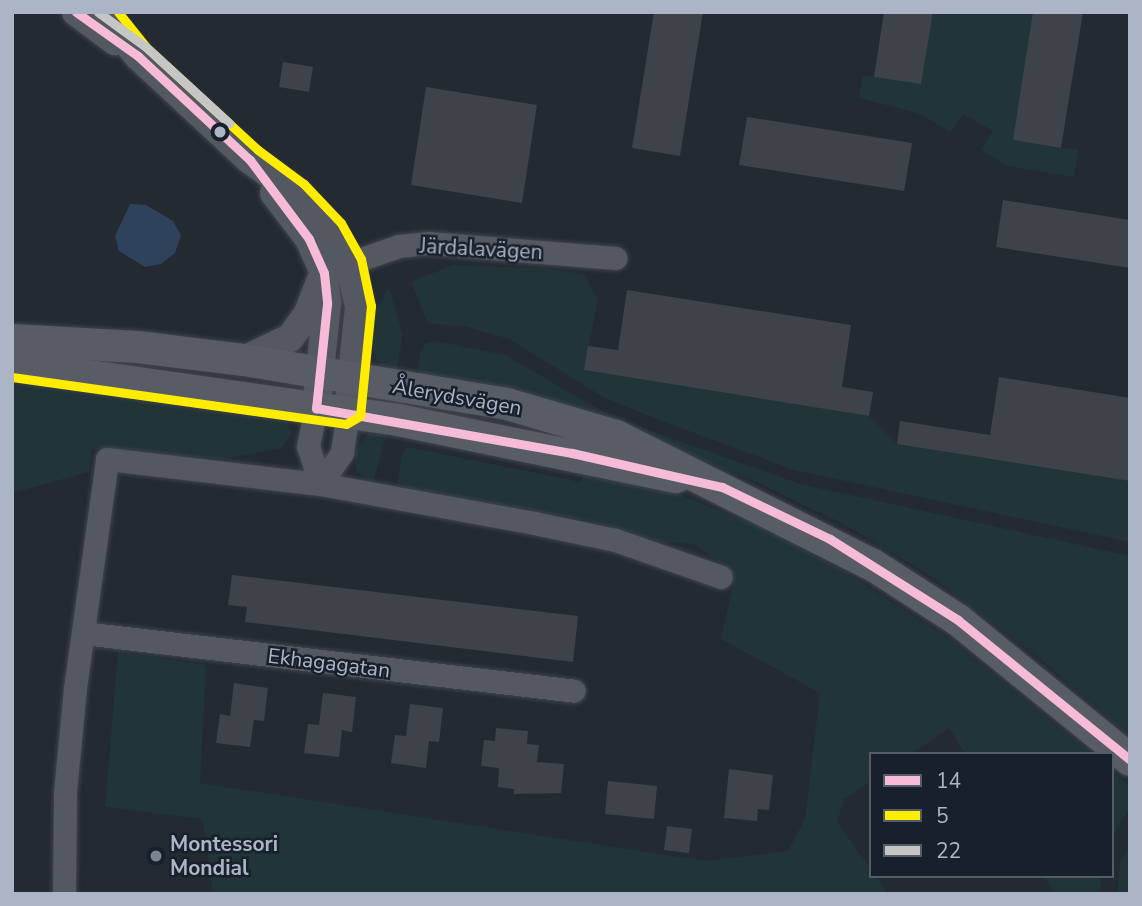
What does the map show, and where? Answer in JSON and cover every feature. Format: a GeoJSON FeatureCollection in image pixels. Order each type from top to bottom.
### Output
{"type":"FeatureCollection","features":[{"type":"Feature","properties":{"kind":"main road","name":"Ålerydsvägen"},"geometry":{"type":"LineString","coordinates":[[12,340],[138,346],[244,360],[507,404],[559,417],[616,436],[830,540],[958,620],[1130,760]]}},
{"type":"Feature","properties":{"kind":"main road","name":"Ålerydsvägen"},"geometry":{"type":"LineString","coordinates":[[12,365],[348,412],[572,453],[722,487]]}},
{"type":"Feature","properties":{"kind":"street"},"geometry":{"type":"LineString","coordinates":[[76,12],[138,56],[250,160],[309,239],[336,268],[359,307],[342,452],[320,484]]}},
{"type":"Feature","properties":{"kind":"street"},"geometry":{"type":"LineString","coordinates":[[102,12],[138,56]]}},
{"type":"Feature","properties":{"kind":"street","name":"Järdalavägen"},"geometry":{"type":"LineString","coordinates":[[336,268],[399,246],[429,243],[615,258]]}},
{"type":"Feature","properties":{"kind":"street"},"geometry":{"type":"LineString","coordinates":[[244,360],[290,338],[336,268]]}},
{"type":"Feature","properties":{"kind":"street"},"geometry":{"type":"LineString","coordinates":[[320,484],[308,446],[321,375],[327,304],[336,268]]}},
{"type":"Feature","properties":{"kind":"street"},"geometry":{"type":"LineString","coordinates":[[64,894],[65,792],[107,459],[320,484],[615,540],[721,577]]}},
{"type":"Feature","properties":{"kind":"street","name":"Ekhagagatan"},"geometry":{"type":"LineString","coordinates":[[83,633],[574,691]]}},
{"type":"Feature","properties":{"kind":"green space"},"geometry":{"type":"Polygon","coordinates":[[[933,12],[1033,12],[1061,148],[1078,149],[1074,177],[1007,166],[981,150],[993,131],[963,114],[950,132],[921,114],[859,98],[863,75],[921,84],[933,12]]]}},
{"type":"Feature","properties":{"kind":"green space"},"geometry":{"type":"Polygon","coordinates":[[[453,265],[556,269],[585,275],[598,299],[584,370],[869,416],[897,444],[1130,481],[1130,542],[794,470],[605,398],[509,339],[464,326],[428,324],[411,282],[453,265]]]}},
{"type":"Feature","properties":{"kind":"green space"},"geometry":{"type":"Polygon","coordinates":[[[389,288],[403,335],[396,375],[378,362],[369,339],[372,314],[389,288]]]}},
{"type":"Feature","properties":{"kind":"green space"},"geometry":{"type":"Polygon","coordinates":[[[436,341],[505,355],[612,417],[800,484],[1130,556],[1130,736],[1041,660],[932,577],[847,526],[754,481],[683,452],[416,380],[421,351],[426,343],[436,341]]]}},
{"type":"Feature","properties":{"kind":"green space"},"geometry":{"type":"Polygon","coordinates":[[[12,375],[272,411],[286,420],[292,433],[281,448],[223,459],[92,449],[89,472],[12,493],[12,375]]]}},
{"type":"Feature","properties":{"kind":"green space"},"geometry":{"type":"Polygon","coordinates":[[[376,430],[387,431],[373,483],[357,471],[354,452],[366,435],[376,430]]]}},
{"type":"Feature","properties":{"kind":"green space"},"geometry":{"type":"Polygon","coordinates":[[[408,447],[581,482],[583,473],[669,490],[755,525],[845,572],[950,639],[1090,752],[965,752],[949,728],[914,752],[869,752],[869,782],[844,799],[837,822],[869,866],[869,878],[877,878],[888,894],[213,894],[203,819],[105,807],[118,652],[206,665],[200,783],[705,861],[788,851],[805,819],[820,693],[721,639],[735,576],[695,544],[664,543],[596,522],[402,487],[398,482],[401,457],[408,447]]]}},
{"type":"Feature","properties":{"kind":"green space"},"geometry":{"type":"Polygon","coordinates":[[[1114,773],[1130,786],[1130,808],[1114,834],[1114,773]]]}},
{"type":"Feature","properties":{"kind":"green space"},"geometry":{"type":"Polygon","coordinates":[[[1130,845],[1130,894],[1117,894],[1120,863],[1130,845]]]}},
{"type":"Feature","properties":{"kind":"green space"},"geometry":{"type":"Polygon","coordinates":[[[1045,878],[1102,878],[1099,894],[1055,894],[1045,878]]]}},
{"type":"Feature","properties":{"kind":"water"},"geometry":{"type":"Polygon","coordinates":[[[130,204],[146,205],[173,221],[181,235],[175,253],[161,264],[145,267],[119,251],[115,236],[130,204]]]}},
{"type":"Feature","properties":{"kind":"building"},"geometry":{"type":"Polygon","coordinates":[[[654,12],[703,12],[680,156],[632,148],[654,12]]]}},
{"type":"Feature","properties":{"kind":"building"},"geometry":{"type":"Polygon","coordinates":[[[884,12],[933,12],[921,84],[874,77],[884,12]]]}},
{"type":"Feature","properties":{"kind":"building"},"geometry":{"type":"Polygon","coordinates":[[[1033,12],[1083,12],[1061,148],[1013,140],[1033,12]]]}},
{"type":"Feature","properties":{"kind":"building"},"geometry":{"type":"Polygon","coordinates":[[[283,62],[313,67],[309,92],[279,87],[283,62]]]}},
{"type":"Feature","properties":{"kind":"building"},"geometry":{"type":"Polygon","coordinates":[[[426,87],[537,105],[522,203],[411,185],[426,87]]]}},
{"type":"Feature","properties":{"kind":"building"},"geometry":{"type":"Polygon","coordinates":[[[747,117],[912,143],[904,191],[739,165],[747,117]]]}},
{"type":"Feature","properties":{"kind":"building"},"geometry":{"type":"Polygon","coordinates":[[[1003,200],[1130,220],[1130,268],[996,247],[1003,200]]]}},
{"type":"Feature","properties":{"kind":"building"},"geometry":{"type":"Polygon","coordinates":[[[627,290],[851,325],[842,387],[873,392],[869,416],[584,370],[588,346],[618,350],[627,290]]]}},
{"type":"Feature","properties":{"kind":"building"},"geometry":{"type":"Polygon","coordinates":[[[999,377],[1130,398],[1130,481],[897,444],[900,421],[990,435],[999,377]]]}},
{"type":"Feature","properties":{"kind":"building"},"geometry":{"type":"Polygon","coordinates":[[[232,575],[578,616],[573,662],[245,622],[247,607],[228,605],[232,575]]]}},
{"type":"Feature","properties":{"kind":"building"},"geometry":{"type":"Polygon","coordinates":[[[234,683],[268,688],[264,721],[254,720],[250,747],[216,743],[220,714],[230,716],[234,683]]]}},
{"type":"Feature","properties":{"kind":"building"},"geometry":{"type":"Polygon","coordinates":[[[323,693],[356,697],[352,732],[342,730],[339,757],[304,753],[308,724],[319,725],[323,693]]]}},
{"type":"Feature","properties":{"kind":"building"},"geometry":{"type":"Polygon","coordinates":[[[410,704],[443,708],[439,742],[429,741],[426,768],[391,763],[395,735],[406,736],[410,704]]]}},
{"type":"Feature","properties":{"kind":"building"},"geometry":{"type":"Polygon","coordinates":[[[496,728],[528,731],[527,744],[539,745],[537,762],[564,764],[561,793],[514,794],[514,789],[498,787],[499,768],[481,766],[484,740],[495,741],[496,728]]]}},
{"type":"Feature","properties":{"kind":"building"},"geometry":{"type":"Polygon","coordinates":[[[729,769],[773,775],[769,810],[758,809],[757,821],[724,818],[729,769]]]}},
{"type":"Feature","properties":{"kind":"building"},"geometry":{"type":"Polygon","coordinates":[[[608,781],[657,786],[654,819],[605,814],[608,781]]]}},
{"type":"Feature","properties":{"kind":"building"},"geometry":{"type":"Polygon","coordinates":[[[667,826],[692,829],[689,853],[664,850],[667,826]]]}},
{"type":"Feature","properties":{"kind":"transit line","name":"14"},"geometry":{"type":"LineString","coordinates":[[76,12],[138,56],[250,160],[309,239],[324,273],[327,304],[316,408],[572,453],[722,487],[830,539],[958,620],[1130,760]]}},
{"type":"Feature","properties":{"kind":"transit line","name":"22"},"geometry":{"type":"LineString","coordinates":[[98,12],[146,47],[229,123]]}},
{"type":"Feature","properties":{"kind":"transit line","name":"5"},"geometry":{"type":"LineString","coordinates":[[12,377],[346,424],[360,416],[371,306],[361,259],[341,223],[304,184],[258,150],[147,48],[118,12]]}},
{"type":"Feature","properties":{"kind":"place","name":"Montessori Mondial"},"geometry":{"type":"Point","coordinates":[156,856]}}]}
